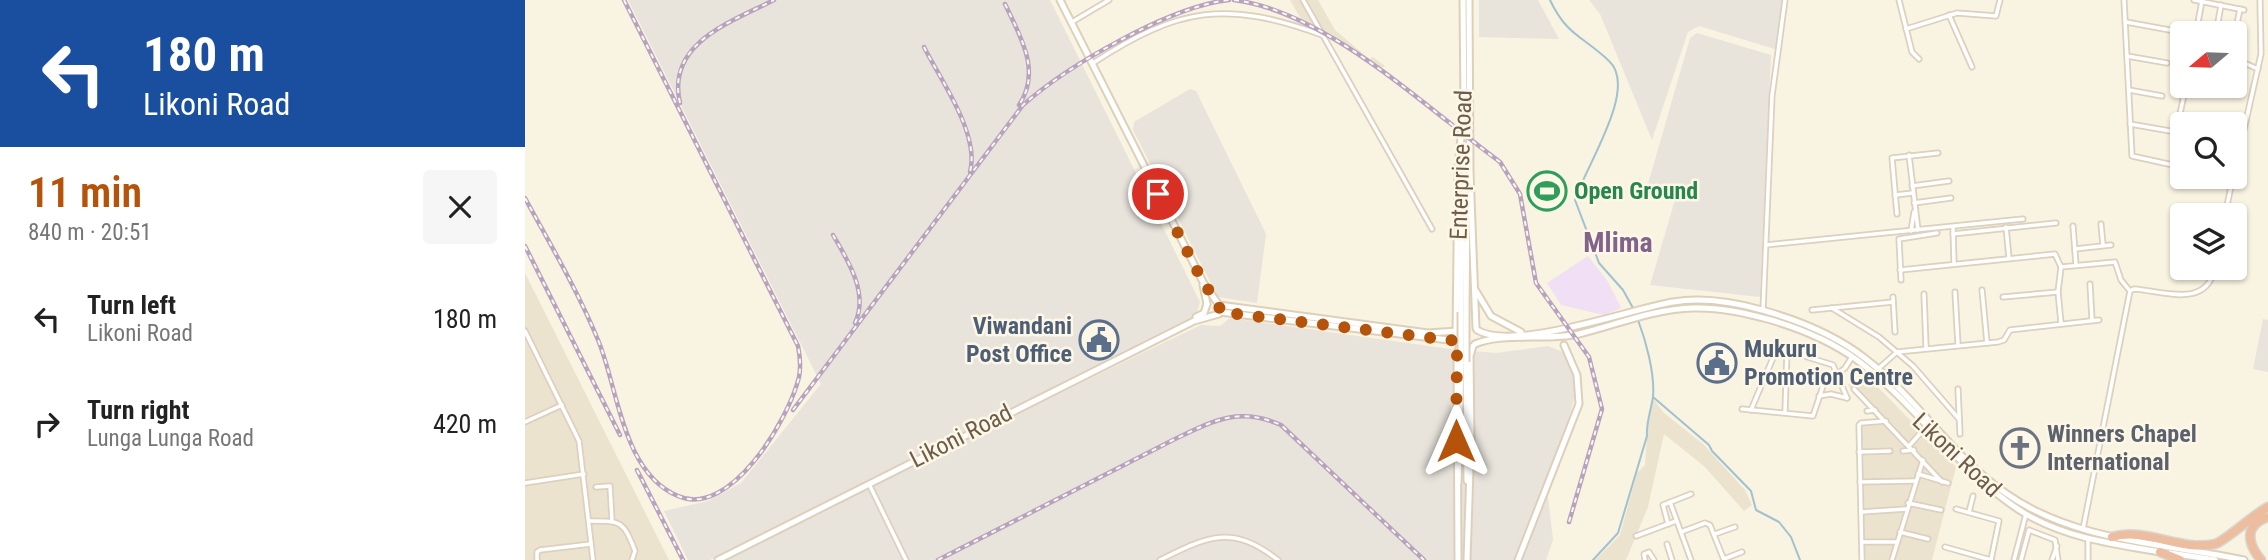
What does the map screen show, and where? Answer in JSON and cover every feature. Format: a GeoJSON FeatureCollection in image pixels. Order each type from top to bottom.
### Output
{"type":"FeatureCollection","features":[{"type":"Feature","properties":{"kind":"highway"},"geometry":{"type":"LineString","coordinates":[[2112,537],[2134,534],[2199,545],[2214,544],[2268,507]]}},
{"type":"Feature","properties":{"kind":"highway"},"geometry":{"type":"LineString","coordinates":[[2261,560],[2251,545],[2250,531],[2256,523],[2268,517]]}},
{"type":"Feature","properties":{"kind":"highway"},"geometry":{"type":"LineString","coordinates":[[2160,552],[2180,560]]}},
{"type":"Feature","properties":{"kind":"main road"},"geometry":{"type":"LineString","coordinates":[[1060,0],[1203,282],[1218,306],[1474,345]]}},
{"type":"Feature","properties":{"kind":"main road","name":"Enterprise Road"},"geometry":{"type":"LineString","coordinates":[[1457,330],[1458,169],[1464,106],[1462,0]]}},
{"type":"Feature","properties":{"kind":"main road","name":"Enterprise Road"},"geometry":{"type":"LineString","coordinates":[[1469,0],[1470,172],[1476,329]]}},
{"type":"Feature","properties":{"kind":"main road"},"geometry":{"type":"LineString","coordinates":[[1457,486],[1461,475],[1462,189],[1458,169]]}},
{"type":"Feature","properties":{"kind":"main road"},"geometry":{"type":"LineString","coordinates":[[1469,487],[1466,462],[1470,172]]}},
{"type":"Feature","properties":{"kind":"main road"},"geometry":{"type":"LineString","coordinates":[[1473,281],[1482,305],[1491,316],[1525,333]]}},
{"type":"Feature","properties":{"kind":"main road"},"geometry":{"type":"LineString","coordinates":[[1203,282],[1209,316]]}},
{"type":"Feature","properties":{"kind":"main road","name":"Likoni Road"},"geometry":{"type":"LineString","coordinates":[[1476,329],[1485,333],[1551,331],[1696,300],[1725,302],[1763,310],[1835,339],[1878,369],[1974,469],[2028,511],[2112,537],[2244,560]]}},
{"type":"Feature","properties":{"kind":"main road"},"geometry":{"type":"LineString","coordinates":[[1218,306],[1427,333],[1457,330],[1466,324],[1476,329],[1478,336],[1470,356],[1467,560]]}},
{"type":"Feature","properties":{"kind":"main road","name":"Likoni Road"},"geometry":{"type":"LineString","coordinates":[[1218,306],[1216,316],[1209,316],[969,433],[716,560],[1183,324],[1206,307],[1218,306]]}},
{"type":"Feature","properties":{"kind":"main road","name":"Likoni Road"},"geometry":{"type":"LineString","coordinates":[[1474,345],[1485,341],[1566,337],[1642,317],[1693,308],[1746,313],[1802,331],[1852,357],[1978,480],[2028,511],[2088,540],[2215,560]]}},
{"type":"Feature","properties":{"kind":"main road"},"geometry":{"type":"LineString","coordinates":[[1564,345],[1565,329]]}},
{"type":"Feature","properties":{"kind":"main road"},"geometry":{"type":"LineString","coordinates":[[1457,330],[1458,560]]}},
{"type":"Feature","properties":{"kind":"main road"},"geometry":{"type":"LineString","coordinates":[[1518,560],[1579,404],[1577,375],[1564,345],[1551,331]]}},
{"type":"Feature","properties":{"kind":"main road"},"geometry":{"type":"LineString","coordinates":[[1485,333],[1485,341]]}},
{"type":"Feature","properties":{"kind":"street"},"geometry":{"type":"LineString","coordinates":[[1072,22],[1108,0]]}},
{"type":"Feature","properties":{"kind":"street"},"geometry":{"type":"LineString","coordinates":[[1303,0],[1431,229]]}},
{"type":"Feature","properties":{"kind":"street"},"geometry":{"type":"LineString","coordinates":[[1763,310],[1772,96],[1785,0]]}},
{"type":"Feature","properties":{"kind":"street"},"geometry":{"type":"LineString","coordinates":[[1899,0],[1912,52],[1919,58]]}},
{"type":"Feature","properties":{"kind":"street"},"geometry":{"type":"LineString","coordinates":[[1906,29],[1949,14],[1996,16],[2000,0]]}},
{"type":"Feature","properties":{"kind":"street"},"geometry":{"type":"LineString","coordinates":[[2124,0],[2132,156],[2170,164]]}},
{"type":"Feature","properties":{"kind":"street"},"geometry":{"type":"LineString","coordinates":[[2194,0],[2242,10],[2239,21]]}},
{"type":"Feature","properties":{"kind":"street"},"geometry":{"type":"LineString","coordinates":[[2247,117],[2261,54],[2260,0]]}},
{"type":"Feature","properties":{"kind":"street"},"geometry":{"type":"LineString","coordinates":[[2198,21],[2202,1]]}},
{"type":"Feature","properties":{"kind":"street"},"geometry":{"type":"LineString","coordinates":[[2218,21],[2221,5]]}},
{"type":"Feature","properties":{"kind":"street"},"geometry":{"type":"LineString","coordinates":[[1091,64],[1180,13]]}},
{"type":"Feature","properties":{"kind":"street"},"geometry":{"type":"LineString","coordinates":[[1949,14],[1972,67]]}},
{"type":"Feature","properties":{"kind":"street"},"geometry":{"type":"LineString","coordinates":[[1294,18],[1323,35]]}},
{"type":"Feature","properties":{"kind":"street"},"geometry":{"type":"LineString","coordinates":[[2125,22],[2170,30]]}},
{"type":"Feature","properties":{"kind":"street"},"geometry":{"type":"LineString","coordinates":[[2127,55],[2167,63]]}},
{"type":"Feature","properties":{"kind":"street"},"geometry":{"type":"LineString","coordinates":[[2247,64],[2258,69]]}},
{"type":"Feature","properties":{"kind":"street"},"geometry":{"type":"LineString","coordinates":[[2129,90],[2162,96]]}},
{"type":"Feature","properties":{"kind":"street"},"geometry":{"type":"LineString","coordinates":[[2130,124],[2170,131]]}},
{"type":"Feature","properties":{"kind":"street"},"geometry":{"type":"LineString","coordinates":[[1897,214],[1892,158],[1938,153]]}},
{"type":"Feature","properties":{"kind":"street"},"geometry":{"type":"LineString","coordinates":[[1909,155],[1918,230]]}},
{"type":"Feature","properties":{"kind":"street"},"geometry":{"type":"LineString","coordinates":[[1912,186],[1949,181]]}},
{"type":"Feature","properties":{"kind":"street"},"geometry":{"type":"LineString","coordinates":[[1895,195],[1913,193]]}},
{"type":"Feature","properties":{"kind":"street"},"geometry":{"type":"LineString","coordinates":[[1914,203],[1951,198]]}},
{"type":"Feature","properties":{"kind":"street"},"geometry":{"type":"LineString","coordinates":[[1912,231],[1915,210]]}},
{"type":"Feature","properties":{"kind":"street"},"geometry":{"type":"LineString","coordinates":[[1766,245],[2023,219]]}},
{"type":"Feature","properties":{"kind":"street"},"geometry":{"type":"LineString","coordinates":[[1952,235],[2056,223]]}},
{"type":"Feature","properties":{"kind":"street"},"geometry":{"type":"LineString","coordinates":[[2101,224],[2103,245]]}},
{"type":"Feature","properties":{"kind":"street"},"geometry":{"type":"LineString","coordinates":[[2073,226],[2076,265]]}},
{"type":"Feature","properties":{"kind":"street"},"geometry":{"type":"LineString","coordinates":[[1950,227],[1954,264]]}},
{"type":"Feature","properties":{"kind":"street"},"geometry":{"type":"LineString","coordinates":[[2006,227],[2009,258]]}},
{"type":"Feature","properties":{"kind":"street"},"geometry":{"type":"LineString","coordinates":[[1901,280],[1900,238],[1937,233]]}},
{"type":"Feature","properties":{"kind":"street"},"geometry":{"type":"LineString","coordinates":[[2075,249],[2111,245]]}},
{"type":"Feature","properties":{"kind":"street"},"geometry":{"type":"LineString","coordinates":[[1900,270],[2055,254],[2061,267],[2058,292],[2061,323]]}},
{"type":"Feature","properties":{"kind":"street"},"geometry":{"type":"LineString","coordinates":[[2061,267],[2115,262],[2121,280],[2130,291]]}},
{"type":"Feature","properties":{"kind":"street"},"geometry":{"type":"LineString","coordinates":[[2130,291],[2134,289],[2177,295],[2196,294],[2211,280]]}},
{"type":"Feature","properties":{"kind":"street"},"geometry":{"type":"LineString","coordinates":[[2090,284],[2092,320]]}},
{"type":"Feature","properties":{"kind":"street"},"geometry":{"type":"LineString","coordinates":[[1982,290],[1987,343]]}},
{"type":"Feature","properties":{"kind":"street"},"geometry":{"type":"LineString","coordinates":[[2083,530],[2130,291]]}},
{"type":"Feature","properties":{"kind":"street"},"geometry":{"type":"LineString","coordinates":[[1955,292],[1958,345]]}},
{"type":"Feature","properties":{"kind":"street"},"geometry":{"type":"LineString","coordinates":[[2003,297],[2058,292]]}},
{"type":"Feature","properties":{"kind":"street"},"geometry":{"type":"LineString","coordinates":[[1924,293],[1926,348]]}},
{"type":"Feature","properties":{"kind":"street"},"geometry":{"type":"LineString","coordinates":[[1812,310],[1893,300],[1895,332]]}},
{"type":"Feature","properties":{"kind":"street"},"geometry":{"type":"LineString","coordinates":[[1832,308],[1879,337],[1917,369],[1959,419]]}},
{"type":"Feature","properties":{"kind":"street"},"geometry":{"type":"LineString","coordinates":[[1878,369],[1897,352],[1987,343],[2004,340],[2010,330],[2099,320]]}},
{"type":"Feature","properties":{"kind":"street"},"geometry":{"type":"LineString","coordinates":[[525,331],[579,441],[593,560]]}},
{"type":"Feature","properties":{"kind":"street"},"geometry":{"type":"LineString","coordinates":[[1751,410],[1775,345],[1787,351],[1786,413]]}},
{"type":"Feature","properties":{"kind":"street"},"geometry":{"type":"LineString","coordinates":[[1801,355],[1812,361],[1832,363],[1847,398],[1825,394],[1818,396]]}},
{"type":"Feature","properties":{"kind":"street"},"geometry":{"type":"LineString","coordinates":[[1742,409],[1813,416],[1818,396],[1825,383],[1845,368],[1852,357]]}},
{"type":"Feature","properties":{"kind":"street"},"geometry":{"type":"LineString","coordinates":[[1854,389],[1942,482]]}},
{"type":"Feature","properties":{"kind":"street"},"geometry":{"type":"LineString","coordinates":[[1958,389],[1960,434]]}},
{"type":"Feature","properties":{"kind":"street"},"geometry":{"type":"LineString","coordinates":[[525,422],[562,405]]}},
{"type":"Feature","properties":{"kind":"street"},"geometry":{"type":"LineString","coordinates":[[1867,411],[1875,410]]}},
{"type":"Feature","properties":{"kind":"street"},"geometry":{"type":"LineString","coordinates":[[1862,560],[1860,424],[1886,421]]}},
{"type":"Feature","properties":{"kind":"street"},"geometry":{"type":"LineString","coordinates":[[1909,446],[1926,428]]}},
{"type":"Feature","properties":{"kind":"street"},"geometry":{"type":"LineString","coordinates":[[1903,451],[1914,450]]}},
{"type":"Feature","properties":{"kind":"street"},"geometry":{"type":"LineString","coordinates":[[1859,452],[1890,451]]}},
{"type":"Feature","properties":{"kind":"street"},"geometry":{"type":"LineString","coordinates":[[1892,560],[1923,460]]}},
{"type":"Feature","properties":{"kind":"street"},"geometry":{"type":"LineString","coordinates":[[525,483],[584,474]]}},
{"type":"Feature","properties":{"kind":"street"},"geometry":{"type":"LineString","coordinates":[[1918,474],[1948,484]]}},
{"type":"Feature","properties":{"kind":"street"},"geometry":{"type":"LineString","coordinates":[[1860,482],[1915,481]]}},
{"type":"Feature","properties":{"kind":"street"},"geometry":{"type":"LineString","coordinates":[[869,484],[906,560]]}},
{"type":"Feature","properties":{"kind":"street"},"geometry":{"type":"LineString","coordinates":[[596,487],[610,486],[612,521]]}},
{"type":"Feature","properties":{"kind":"street"},"geometry":{"type":"LineString","coordinates":[[1668,524],[1662,507],[1691,494]]}},
{"type":"Feature","properties":{"kind":"street"},"geometry":{"type":"LineString","coordinates":[[1969,512],[1973,496]]}},
{"type":"Feature","properties":{"kind":"street"},"geometry":{"type":"LineString","coordinates":[[1670,502],[1691,560]]}},
{"type":"Feature","properties":{"kind":"street"},"geometry":{"type":"LineString","coordinates":[[1909,503],[1941,510]]}},
{"type":"Feature","properties":{"kind":"street"},"geometry":{"type":"LineString","coordinates":[[1861,512],[1906,509]]}},
{"type":"Feature","properties":{"kind":"street"},"geometry":{"type":"LineString","coordinates":[[1945,547],[1991,560],[1999,521],[1956,509]]}},
{"type":"Feature","properties":{"kind":"street"},"geometry":{"type":"LineString","coordinates":[[2014,560],[2028,511]]}},
{"type":"Feature","properties":{"kind":"street"},"geometry":{"type":"LineString","coordinates":[[1636,536],[1677,520]]}},
{"type":"Feature","properties":{"kind":"street"},"geometry":{"type":"LineString","coordinates":[[589,521],[619,522],[627,531],[635,551],[632,560]]}},
{"type":"Feature","properties":{"kind":"street"},"geometry":{"type":"LineString","coordinates":[[1681,532],[1705,523],[1710,525],[1715,534],[1724,559],[1742,552]]}},
{"type":"Feature","properties":{"kind":"street"},"geometry":{"type":"LineString","coordinates":[[1715,534],[1735,527]]}},
{"type":"Feature","properties":{"kind":"street"},"geometry":{"type":"LineString","coordinates":[[2021,560],[2029,530],[2055,540],[2058,560]]}},
{"type":"Feature","properties":{"kind":"street"},"geometry":{"type":"LineString","coordinates":[[1900,532],[1928,540]]}},
{"type":"Feature","properties":{"kind":"street"},"geometry":{"type":"LineString","coordinates":[[1160,560],[1207,539],[1225,536],[1254,543],[1277,560]]}},
{"type":"Feature","properties":{"kind":"street"},"geometry":{"type":"LineString","coordinates":[[2088,540],[2088,560]]}},
{"type":"Feature","properties":{"kind":"street"},"geometry":{"type":"LineString","coordinates":[[1862,542],[1897,542]]}},
{"type":"Feature","properties":{"kind":"street"},"geometry":{"type":"LineString","coordinates":[[537,560],[537,552],[540,550],[591,544]]}},
{"type":"Feature","properties":{"kind":"street"},"geometry":{"type":"LineString","coordinates":[[1667,544],[1672,560]]}},
{"type":"Feature","properties":{"kind":"street"},"geometry":{"type":"LineString","coordinates":[[2052,560],[2057,544]]}},
{"type":"Feature","properties":{"kind":"street"},"geometry":{"type":"LineString","coordinates":[[1645,560],[1644,554],[1650,552],[1654,560]]}},
{"type":"Feature","properties":{"kind":"shaded area"},"geometry":{"type":"Polygon","coordinates":[[[628,0],[1050,0],[1200,302],[1197,312],[1187,322],[710,560],[688,560],[664,511],[708,501],[741,483],[821,384],[628,0]]]}},
{"type":"Feature","properties":{"kind":"shaded area"},"geometry":{"type":"Polygon","coordinates":[[[1290,0],[1318,0],[1335,30],[1369,59],[1373,57],[1385,66],[1379,69],[1350,47],[1301,19],[1290,0]]]}},
{"type":"Feature","properties":{"kind":"shaded area"},"geometry":{"type":"Polygon","coordinates":[[[1479,0],[1538,0],[1559,39],[1479,37],[1479,0]]]}},
{"type":"Feature","properties":{"kind":"shaded area"},"geometry":{"type":"Polygon","coordinates":[[[1589,0],[1785,0],[1778,50],[1699,26],[1688,32],[1652,140],[1600,14],[1589,0]]]}},
{"type":"Feature","properties":{"kind":"shaded area"},"geometry":{"type":"Polygon","coordinates":[[[1697,33],[1771,55],[1760,297],[1650,285],[1677,193],[1648,184],[1690,38],[1697,33]]]}},
{"type":"Feature","properties":{"kind":"shaded area"},"geometry":{"type":"Polygon","coordinates":[[[1190,89],[1196,91],[1266,234],[1257,303],[1218,297],[1133,130],[1134,122],[1190,89]]]}},
{"type":"Feature","properties":{"kind":"shaded area"},"geometry":{"type":"Polygon","coordinates":[[[1588,256],[1608,282],[1621,308],[1604,315],[1561,305],[1547,283],[1588,256]]]}},
{"type":"Feature","properties":{"kind":"shaded area"},"geometry":{"type":"Polygon","coordinates":[[[525,273],[669,560],[525,560],[525,273]]]}},
{"type":"Feature","properties":{"kind":"shaded area"},"geometry":{"type":"Polygon","coordinates":[[[1230,318],[1450,349],[1496,353],[1548,346],[1565,353],[1574,375],[1575,395],[1548,496],[1553,540],[1546,560],[723,560],[1140,354],[1201,325],[1220,326],[1230,318]]]}},
{"type":"Feature","properties":{"kind":"shaded area"},"geometry":{"type":"Polygon","coordinates":[[[2263,319],[2268,320],[2268,372],[2253,369],[2263,319]]]}},
{"type":"Feature","properties":{"kind":"shaded area"},"geometry":{"type":"Polygon","coordinates":[[[1863,372],[1956,467],[1932,560],[1860,560],[1857,422],[1880,421],[1848,385],[1863,372]]]}},
{"type":"Feature","properties":{"kind":"shaded area"},"geometry":{"type":"Polygon","coordinates":[[[1654,400],[1664,413],[1703,444],[1745,490],[1752,505],[1744,511],[1705,467],[1664,434],[1648,507],[1626,560],[1595,560],[1620,535],[1637,473],[1645,465],[1648,422],[1654,400]]]}},
{"type":"Feature","properties":{"kind":"waterway"},"geometry":{"type":"LineString","coordinates":[[1550,0],[1569,29],[1609,61],[1617,73],[1618,89],[1614,108],[1575,200],[1599,263],[1623,290],[1633,308]]}},
{"type":"Feature","properties":{"kind":"waterway"},"geometry":{"type":"LineString","coordinates":[[1593,560],[1618,533],[1647,436],[1653,378],[1638,320]]}},
{"type":"Feature","properties":{"kind":"waterway"},"geometry":{"type":"LineString","coordinates":[[1653,397],[1709,445],[1751,491],[1756,510],[1779,522],[1791,537],[1800,560]]}},
{"type":"Feature","properties":{"kind":"railway"},"geometry":{"type":"LineString","coordinates":[[525,198],[598,340],[633,449],[645,469],[659,485],[678,496],[698,499],[717,493],[736,480],[754,461],[783,417],[799,377],[798,346],[624,0]]}},
{"type":"Feature","properties":{"kind":"railway"},"geometry":{"type":"LineString","coordinates":[[680,103],[678,82],[683,65],[692,50],[722,26],[774,0]]}},
{"type":"Feature","properties":{"kind":"railway"},"geometry":{"type":"LineString","coordinates":[[793,410],[1023,105],[1065,73],[1120,40],[1178,13],[1229,0]]}},
{"type":"Feature","properties":{"kind":"railway"},"geometry":{"type":"LineString","coordinates":[[1234,0],[1269,8],[1339,42],[1374,65],[1500,162],[1520,194],[1536,283],[1589,357],[1602,409],[1569,522]]}},
{"type":"Feature","properties":{"kind":"railway"},"geometry":{"type":"LineString","coordinates":[[1005,4],[1022,41],[1029,67],[1026,92],[1019,105]]}},
{"type":"Feature","properties":{"kind":"railway"},"geometry":{"type":"LineString","coordinates":[[924,47],[949,91],[964,125],[972,157],[970,172]]}},
{"type":"Feature","properties":{"kind":"railway"},"geometry":{"type":"LineString","coordinates":[[833,235],[850,266],[858,289],[859,312],[855,323]]}},
{"type":"Feature","properties":{"kind":"railway"},"geometry":{"type":"LineString","coordinates":[[525,246],[620,435]]}},
{"type":"Feature","properties":{"kind":"railway"},"geometry":{"type":"LineString","coordinates":[[938,560],[1187,433],[1213,422],[1238,416],[1266,419],[1281,425],[1424,560]]}},
{"type":"Feature","properties":{"kind":"railway"},"geometry":{"type":"LineString","coordinates":[[637,470],[683,560]]}},
{"type":"Feature","properties":{"kind":"place","name":"Open Ground"},"geometry":{"type":"Point","coordinates":[1547,191]}},
{"type":"Feature","properties":{"kind":"place","name":"Viwandani Post Office"},"geometry":{"type":"Point","coordinates":[1099,340]}},
{"type":"Feature","properties":{"kind":"place","name":"Mukuru Promotion Centre"},"geometry":{"type":"Point","coordinates":[1717,363]}},
{"type":"Feature","properties":{"kind":"place","name":"Winners Chapel International"},"geometry":{"type":"Point","coordinates":[2020,448]}},
{"type":"Feature","properties":{"kind":"district","name":"Mlima"},"geometry":{"type":"Point","coordinates":[1618,242]}},
{"type":"Feature","properties":{"kind":"route"},"geometry":{"type":"LineString","coordinates":[[1158,194],[1203,282],[1219,305],[1220,312],[1423,339],[1457,341],[1460,345],[1457,354],[1456,441]]}}]}
